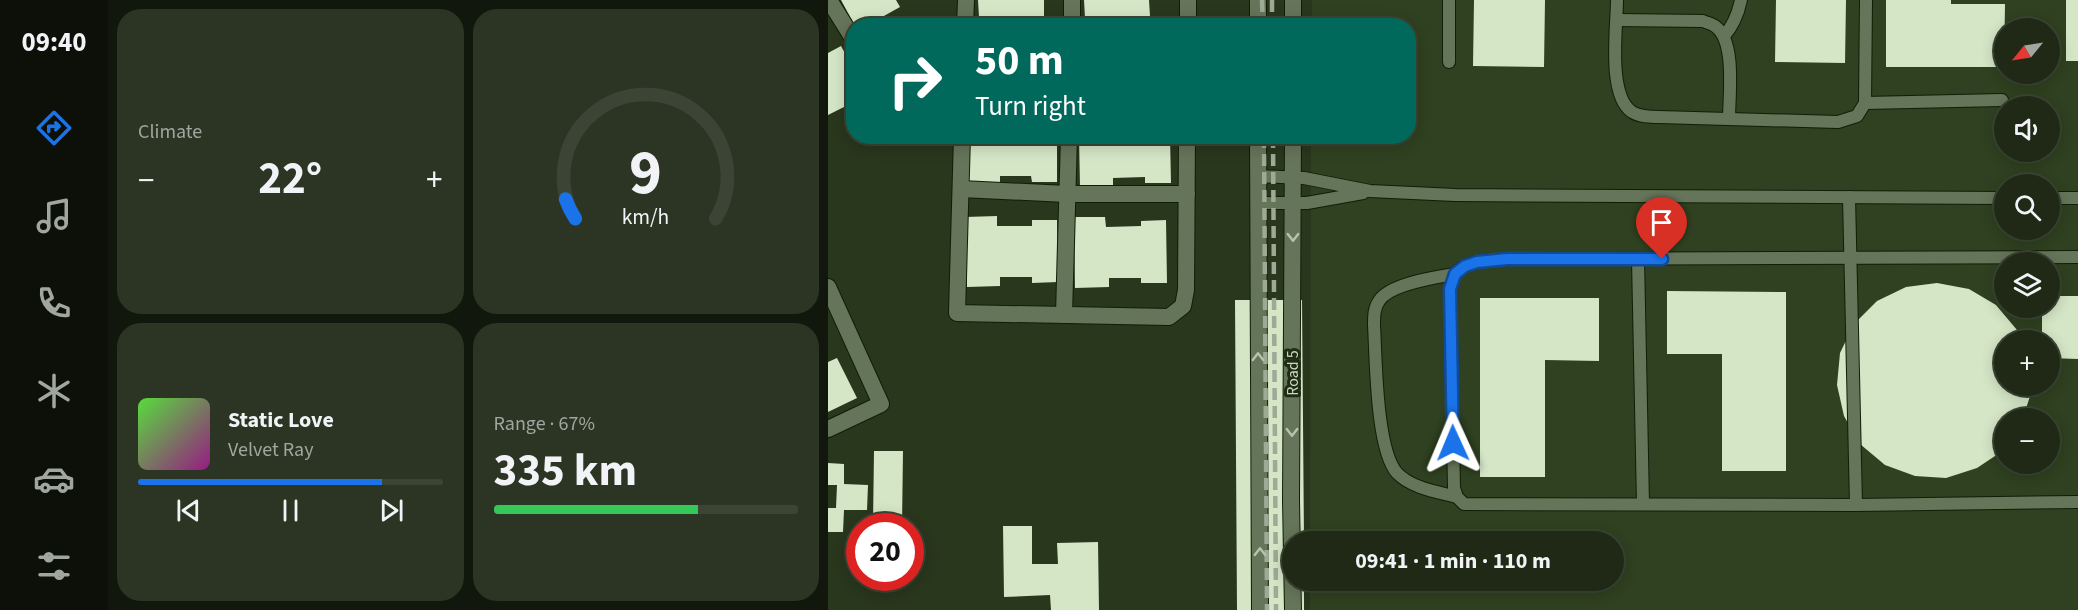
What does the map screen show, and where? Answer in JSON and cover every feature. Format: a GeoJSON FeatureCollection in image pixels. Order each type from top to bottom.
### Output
{"type":"FeatureCollection","features":[{"type":"Feature","properties":{"kind":"street"},"geometry":{"type":"LineString","coordinates":[[830,0],[846,26]]}},
{"type":"Feature","properties":{"kind":"street"},"geometry":{"type":"LineString","coordinates":[[965,18],[966,0]]}},
{"type":"Feature","properties":{"kind":"street"},"geometry":{"type":"LineString","coordinates":[[1072,0],[1072,18]]}},
{"type":"Feature","properties":{"kind":"street"},"geometry":{"type":"LineString","coordinates":[[1188,0],[1188,18]]}},
{"type":"Feature","properties":{"kind":"street"},"geometry":{"type":"LineString","coordinates":[[1258,0],[1258,18]]}},
{"type":"Feature","properties":{"kind":"street"},"geometry":{"type":"LineString","coordinates":[[1293,0],[1293,18]]}},
{"type":"Feature","properties":{"kind":"street"},"geometry":{"type":"LineString","coordinates":[[962,144],[957,314],[1169,317],[1183,306],[1186,290],[1187,144]]}},
{"type":"Feature","properties":{"kind":"street"},"geometry":{"type":"LineString","coordinates":[[1064,315],[1069,144]]}},
{"type":"Feature","properties":{"kind":"street","name":"Road 5"},"geometry":{"type":"LineString","coordinates":[[1258,144],[1260,610]]}},
{"type":"Feature","properties":{"kind":"street","name":"Road 5"},"geometry":{"type":"LineString","coordinates":[[1293,144],[1291,501],[1293,610]]}},
{"type":"Feature","properties":{"kind":"street"},"geometry":{"type":"LineString","coordinates":[[961,189],[1068,194],[1187,194]]}},
{"type":"Feature","properties":{"kind":"street"},"geometry":{"type":"LineString","coordinates":[[828,287],[881,404],[828,429]]}},
{"type":"Feature","properties":{"kind":"lane"},"geometry":{"type":"LineString","coordinates":[[1449,0],[1449,62]]}},
{"type":"Feature","properties":{"kind":"lane"},"geometry":{"type":"LineString","coordinates":[[1617,0],[1616,77],[1621,98],[1631,111],[1644,116],[1838,122],[1857,116],[1865,104],[1866,0]]}},
{"type":"Feature","properties":{"kind":"lane"},"geometry":{"type":"LineString","coordinates":[[1724,36],[1732,27],[1741,0]]}},
{"type":"Feature","properties":{"kind":"lane"},"geometry":{"type":"LineString","coordinates":[[1617,20],[1703,21],[1716,26],[1724,36],[1728,50],[1729,119]]}},
{"type":"Feature","properties":{"kind":"lane"},"geometry":{"type":"LineString","coordinates":[[1865,104],[1994,100]]}},
{"type":"Feature","properties":{"kind":"lane"},"geometry":{"type":"LineString","coordinates":[[1257,176],[1304,178],[1370,191],[1455,195],[1994,198]]}},
{"type":"Feature","properties":{"kind":"lane"},"geometry":{"type":"LineString","coordinates":[[1258,203],[1306,204],[1370,191]]}},
{"type":"Feature","properties":{"kind":"lane"},"geometry":{"type":"LineString","coordinates":[[1849,197],[1856,505]]}},
{"type":"Feature","properties":{"kind":"lane"},"geometry":{"type":"LineString","coordinates":[[2060,198],[2078,198]]}},
{"type":"Feature","properties":{"kind":"lane"},"geometry":{"type":"LineString","coordinates":[[2078,257],[1497,260],[1477,262],[1465,266],[1455,274],[1406,285],[1389,292],[1380,299],[1375,309],[1374,325],[1382,434],[1386,455],[1398,473],[1409,481],[1457,497],[1464,504],[1856,505],[2078,502]]}},
{"type":"Feature","properties":{"kind":"lane"},"geometry":{"type":"LineString","coordinates":[[1638,259],[1643,504]]}},
{"type":"Feature","properties":{"kind":"lane"},"geometry":{"type":"LineString","coordinates":[[1455,274],[1450,289],[1454,488],[1457,497]]}},
{"type":"Feature","properties":{"kind":"shaded area"},"geometry":{"type":"Polygon","coordinates":[[[1312,0],[2078,0],[2078,610],[1310,610],[1310,591],[1624,591],[1624,531],[1310,531],[1311,144],[1416,144],[1416,18],[1312,18],[1312,0]]]}},
{"type":"Feature","properties":{"kind":"building"},"geometry":{"type":"Polygon","coordinates":[[[841,0],[896,0],[900,7],[880,18],[851,18],[841,0]]]}},
{"type":"Feature","properties":{"kind":"building"},"geometry":{"type":"Polygon","coordinates":[[[978,0],[1044,0],[1044,16],[1039,16],[1039,18],[979,17],[978,0]]]}},
{"type":"Feature","properties":{"kind":"building"},"geometry":{"type":"Polygon","coordinates":[[[1084,0],[1149,0],[1150,16],[1144,16],[1144,18],[1085,18],[1084,0]]]}},
{"type":"Feature","properties":{"kind":"building"},"geometry":{"type":"Polygon","coordinates":[[[1474,0],[1545,0],[1544,67],[1473,66],[1474,0]]]}},
{"type":"Feature","properties":{"kind":"building"},"geometry":{"type":"Polygon","coordinates":[[[1776,0],[1846,0],[1845,63],[1775,62],[1776,0]]]}},
{"type":"Feature","properties":{"kind":"building"},"geometry":{"type":"Polygon","coordinates":[[[1886,0],[1951,0],[1951,4],[2005,4],[2005,18],[1994,18],[1994,67],[1886,67],[1886,0]]]}},
{"type":"Feature","properties":{"kind":"building"},"geometry":{"type":"Polygon","coordinates":[[[2066,0],[2078,0],[2078,61],[2066,61],[2066,0]]]}},
{"type":"Feature","properties":{"kind":"building"},"geometry":{"type":"Polygon","coordinates":[[[841,46],[846,55],[846,106],[828,115],[828,53],[841,46]]]}},
{"type":"Feature","properties":{"kind":"building"},"geometry":{"type":"Polygon","coordinates":[[[965,144],[1057,144],[1057,182],[1032,182],[1031,176],[1000,176],[1000,186],[966,186],[965,144]]]}},
{"type":"Feature","properties":{"kind":"building"},"geometry":{"type":"Polygon","coordinates":[[[1079,144],[1170,144],[1171,183],[1145,183],[1145,177],[1113,178],[1113,186],[1080,187],[1079,144]]]}},
{"type":"Feature","properties":{"kind":"building"},"geometry":{"type":"Polygon","coordinates":[[[997,216],[997,226],[1032,226],[1032,220],[1057,220],[1058,282],[1032,283],[1032,277],[1000,277],[1000,286],[967,287],[965,217],[997,216]]]}},
{"type":"Feature","properties":{"kind":"building"},"geometry":{"type":"Polygon","coordinates":[[[1074,217],[1105,217],[1106,227],[1141,226],[1141,221],[1166,220],[1167,283],[1141,283],[1141,278],[1109,278],[1109,287],[1075,288],[1074,217]]]}},
{"type":"Feature","properties":{"kind":"building"},"geometry":{"type":"Polygon","coordinates":[[[1937,283],[1969,289],[1994,304],[1994,318],[2007,318],[2017,330],[1994,330],[1994,396],[2030,396],[2026,408],[1994,408],[1994,457],[1977,468],[1946,478],[1915,476],[1885,465],[1860,444],[1844,416],[1837,385],[1840,353],[1854,324],[1877,301],[1906,287],[1937,283]]]}},
{"type":"Feature","properties":{"kind":"building"},"geometry":{"type":"Polygon","coordinates":[[[1667,291],[1786,292],[1786,471],[1722,471],[1722,354],[1667,354],[1667,291]]]}},
{"type":"Feature","properties":{"kind":"building"},"geometry":{"type":"Polygon","coordinates":[[[2060,296],[2078,296],[2078,359],[2060,358],[2060,330],[2042,330],[2042,318],[2060,318],[2060,296]]]}},
{"type":"Feature","properties":{"kind":"building"},"geometry":{"type":"Polygon","coordinates":[[[1480,298],[1599,298],[1599,361],[1545,360],[1545,477],[1480,477],[1480,298]]]}},
{"type":"Feature","properties":{"kind":"building"},"geometry":{"type":"Polygon","coordinates":[[[1235,300],[1302,300],[1304,531],[1282,531],[1282,591],[1304,591],[1304,610],[1237,610],[1235,300]]]}},
{"type":"Feature","properties":{"kind":"building"},"geometry":{"type":"Polygon","coordinates":[[[837,358],[857,398],[828,412],[828,362],[837,358]]]}},
{"type":"Feature","properties":{"kind":"building"},"geometry":{"type":"Polygon","coordinates":[[[874,451],[903,451],[902,513],[873,513],[874,451]]]}},
{"type":"Feature","properties":{"kind":"building"},"geometry":{"type":"Polygon","coordinates":[[[828,463],[844,464],[844,484],[868,485],[867,510],[844,510],[843,532],[828,532],[828,508],[836,508],[837,485],[828,485],[828,463]]]}},
{"type":"Feature","properties":{"kind":"building"},"geometry":{"type":"Polygon","coordinates":[[[1003,526],[1032,526],[1032,564],[1058,564],[1057,543],[1098,542],[1099,610],[1051,610],[1050,595],[1004,597],[1003,526]]]}},
{"type":"Feature","properties":{"kind":"railway"},"geometry":{"type":"LineString","coordinates":[[1262,0],[1263,18]]}},
{"type":"Feature","properties":{"kind":"railway"},"geometry":{"type":"LineString","coordinates":[[1272,0],[1272,18]]}},
{"type":"Feature","properties":{"kind":"railway"},"geometry":{"type":"LineString","coordinates":[[1264,144],[1267,610]]}},
{"type":"Feature","properties":{"kind":"railway"},"geometry":{"type":"LineString","coordinates":[[1273,144],[1276,610]]}},
{"type":"Feature","properties":{"kind":"route"},"geometry":{"type":"LineString","coordinates":[[1453,443],[1450,289],[1455,274],[1465,266],[1477,262],[1507,259],[1662,259]]}}]}
